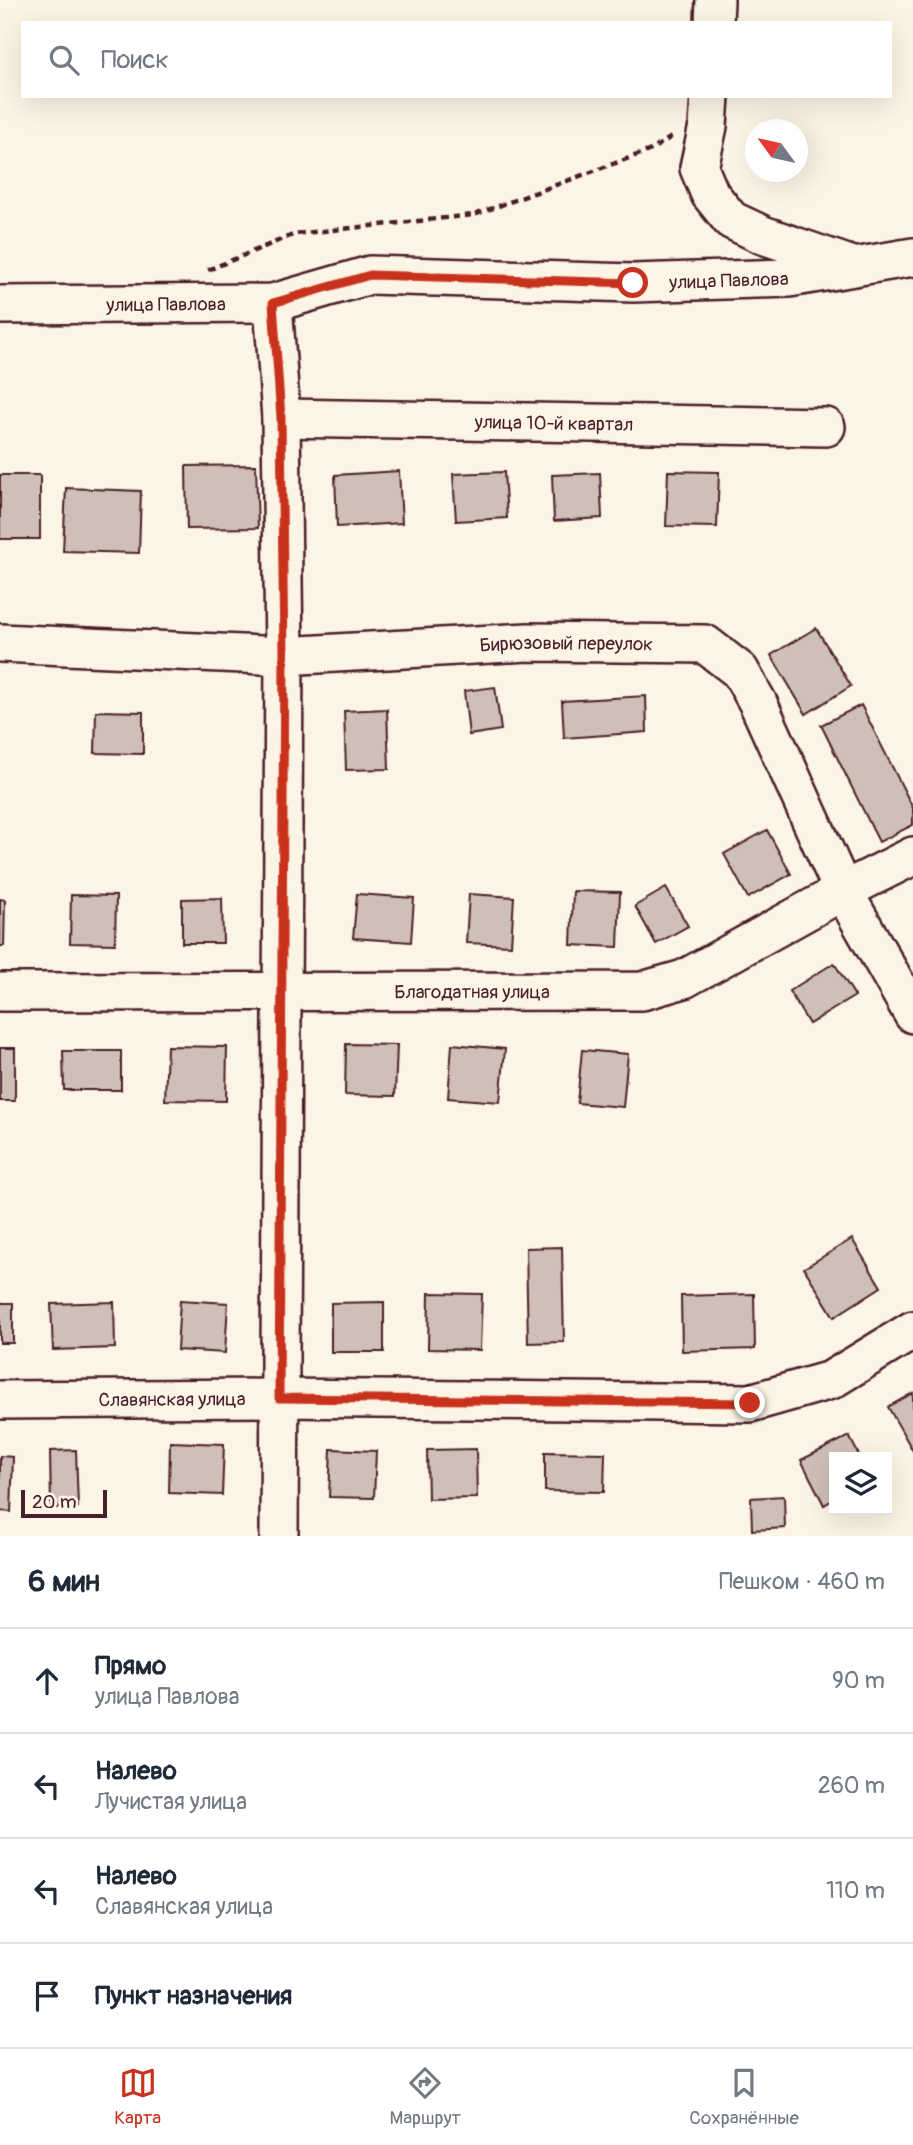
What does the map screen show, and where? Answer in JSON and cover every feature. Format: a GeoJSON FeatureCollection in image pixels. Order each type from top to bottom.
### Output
{"type":"FeatureCollection","features":[{"type":"Feature","properties":{"kind":"street"},"geometry":{"type":"LineString","coordinates":[[714,21],[715,0]]}},
{"type":"Feature","properties":{"kind":"street"},"geometry":{"type":"LineString","coordinates":[[709,104],[699,168],[710,194],[731,220],[763,235],[853,267],[913,269]]}},
{"type":"Feature","properties":{"kind":"street","name":"улица Павлова"},"geometry":{"type":"LineString","coordinates":[[0,305],[273,303],[370,275],[633,283],[789,278],[913,257]]}},
{"type":"Feature","properties":{"kind":"street"},"geometry":{"type":"LineString","coordinates":[[273,303],[281,418],[284,656],[279,1536]]}},
{"type":"Feature","properties":{"kind":"street","name":"улица 10-й квартал"},"geometry":{"type":"LineString","coordinates":[[281,418],[827,427]]}},
{"type":"Feature","properties":{"kind":"street","name":"Бирюзовый переулок"},"geometry":{"type":"LineString","coordinates":[[0,643],[284,656],[528,642],[705,644],[740,671],[758,703],[843,891],[913,1014]]}},
{"type":"Feature","properties":{"kind":"street","name":"Благодатная улица"},"geometry":{"type":"LineString","coordinates":[[0,992],[642,991],[684,979],[843,891],[913,856]]}},
{"type":"Feature","properties":{"kind":"street","name":"Славянская улица"},"geometry":{"type":"LineString","coordinates":[[0,1400],[279,1398],[750,1403],[831,1380],[913,1330]]}},
{"type":"Feature","properties":{"kind":"path"},"geometry":{"type":"LineString","coordinates":[[204,272],[295,234],[474,215],[652,150],[709,104]]}},
{"type":"Feature","properties":{"kind":"building"},"geometry":{"type":"Polygon","coordinates":[[[256,465],[258,528],[187,529],[186,466],[256,465]]]}},
{"type":"Feature","properties":{"kind":"building"},"geometry":{"type":"Polygon","coordinates":[[[399,471],[402,523],[337,527],[335,475],[399,471]]]}},
{"type":"Feature","properties":{"kind":"building"},"geometry":{"type":"Polygon","coordinates":[[[668,471],[719,472],[717,527],[666,526],[668,471]]]}},
{"type":"Feature","properties":{"kind":"building"},"geometry":{"type":"Polygon","coordinates":[[[504,472],[507,518],[456,521],[453,474],[504,472]]]}},
{"type":"Feature","properties":{"kind":"building"},"geometry":{"type":"Polygon","coordinates":[[[600,473],[602,518],[554,521],[552,475],[600,473]]]}},
{"type":"Feature","properties":{"kind":"building"},"geometry":{"type":"Polygon","coordinates":[[[0,475],[40,475],[40,539],[0,539],[0,475]]]}},
{"type":"Feature","properties":{"kind":"building"},"geometry":{"type":"Polygon","coordinates":[[[66,488],[141,491],[139,553],[63,551],[66,488]]]}},
{"type":"Feature","properties":{"kind":"building"},"geometry":{"type":"Polygon","coordinates":[[[816,628],[851,686],[806,714],[771,655],[816,628]]]}},
{"type":"Feature","properties":{"kind":"building"},"geometry":{"type":"Polygon","coordinates":[[[495,687],[501,730],[469,735],[464,691],[495,687]]]}},
{"type":"Feature","properties":{"kind":"building"},"geometry":{"type":"Polygon","coordinates":[[[646,696],[647,732],[564,738],[562,701],[646,696]]]}},
{"type":"Feature","properties":{"kind":"building"},"geometry":{"type":"Polygon","coordinates":[[[861,705],[913,808],[913,825],[879,842],[821,725],[861,705]]]}},
{"type":"Feature","properties":{"kind":"building"},"geometry":{"type":"Polygon","coordinates":[[[387,709],[389,769],[346,770],[344,711],[387,709]]]}},
{"type":"Feature","properties":{"kind":"building"},"geometry":{"type":"Polygon","coordinates":[[[96,711],[143,712],[143,754],[95,753],[96,711]]]}},
{"type":"Feature","properties":{"kind":"building"},"geometry":{"type":"Polygon","coordinates":[[[767,830],[791,874],[748,898],[724,854],[767,830]]]}},
{"type":"Feature","properties":{"kind":"building"},"geometry":{"type":"Polygon","coordinates":[[[666,888],[688,926],[656,944],[635,906],[666,888]]]}},
{"type":"Feature","properties":{"kind":"building"},"geometry":{"type":"Polygon","coordinates":[[[573,891],[620,892],[618,947],[571,945],[573,891]]]}},
{"type":"Feature","properties":{"kind":"building"},"geometry":{"type":"Polygon","coordinates":[[[357,894],[414,898],[411,942],[353,938],[357,894]]]}},
{"type":"Feature","properties":{"kind":"building"},"geometry":{"type":"Polygon","coordinates":[[[469,894],[514,897],[511,945],[466,943],[469,894]]]}},
{"type":"Feature","properties":{"kind":"building"},"geometry":{"type":"Polygon","coordinates":[[[71,895],[116,896],[115,944],[70,943],[71,895]]]}},
{"type":"Feature","properties":{"kind":"building"},"geometry":{"type":"Polygon","coordinates":[[[222,898],[223,943],[182,943],[182,899],[222,898]]]}},
{"type":"Feature","properties":{"kind":"building"},"geometry":{"type":"Polygon","coordinates":[[[0,899],[5,900],[4,946],[0,946],[0,899]]]}},
{"type":"Feature","properties":{"kind":"building"},"geometry":{"type":"Polygon","coordinates":[[[834,963],[855,996],[809,1024],[789,991],[834,963]]]}},
{"type":"Feature","properties":{"kind":"building"},"geometry":{"type":"Polygon","coordinates":[[[346,1044],[397,1045],[395,1096],[345,1095],[346,1044]]]}},
{"type":"Feature","properties":{"kind":"building"},"geometry":{"type":"Polygon","coordinates":[[[452,1044],[505,1049],[500,1102],[448,1098],[452,1044]]]}},
{"type":"Feature","properties":{"kind":"building"},"geometry":{"type":"Polygon","coordinates":[[[167,1046],[227,1047],[226,1101],[165,1100],[167,1046]]]}},
{"type":"Feature","properties":{"kind":"building"},"geometry":{"type":"Polygon","coordinates":[[[0,1048],[15,1048],[15,1101],[0,1101],[0,1048]]]}},
{"type":"Feature","properties":{"kind":"building"},"geometry":{"type":"Polygon","coordinates":[[[582,1050],[628,1054],[623,1107],[577,1103],[582,1050]]]}},
{"type":"Feature","properties":{"kind":"building"},"geometry":{"type":"Polygon","coordinates":[[[63,1051],[121,1051],[121,1090],[64,1090],[63,1051]]]}},
{"type":"Feature","properties":{"kind":"building"},"geometry":{"type":"Polygon","coordinates":[[[852,1239],[881,1287],[834,1317],[804,1268],[852,1239]]]}},
{"type":"Feature","properties":{"kind":"building"},"geometry":{"type":"Polygon","coordinates":[[[562,1247],[564,1342],[528,1343],[526,1248],[562,1247]]]}},
{"type":"Feature","properties":{"kind":"building"},"geometry":{"type":"Polygon","coordinates":[[[429,1293],[482,1294],[480,1350],[428,1349],[429,1293]]]}},
{"type":"Feature","properties":{"kind":"building"},"geometry":{"type":"Polygon","coordinates":[[[754,1294],[755,1349],[682,1351],[681,1296],[754,1294]]]}},
{"type":"Feature","properties":{"kind":"building"},"geometry":{"type":"Polygon","coordinates":[[[180,1300],[228,1303],[225,1353],[177,1350],[180,1300]]]}},
{"type":"Feature","properties":{"kind":"building"},"geometry":{"type":"Polygon","coordinates":[[[114,1302],[115,1348],[53,1350],[51,1304],[114,1302]]]}},
{"type":"Feature","properties":{"kind":"building"},"geometry":{"type":"Polygon","coordinates":[[[384,1302],[384,1352],[331,1352],[331,1303],[384,1302]]]}},
{"type":"Feature","properties":{"kind":"building"},"geometry":{"type":"Polygon","coordinates":[[[0,1303],[13,1303],[13,1343],[0,1343],[0,1303]]]}},
{"type":"Feature","properties":{"kind":"building"},"geometry":{"type":"Polygon","coordinates":[[[913,1393],[913,1451],[888,1407],[913,1393]]]}},
{"type":"Feature","properties":{"kind":"building"},"geometry":{"type":"Polygon","coordinates":[[[849,1436],[857,1452],[829,1452],[829,1502],[824,1505],[801,1460],[849,1436]]]}},
{"type":"Feature","properties":{"kind":"building"},"geometry":{"type":"Polygon","coordinates":[[[170,1442],[224,1444],[222,1495],[169,1493],[170,1442]]]}},
{"type":"Feature","properties":{"kind":"building"},"geometry":{"type":"Polygon","coordinates":[[[331,1449],[376,1451],[374,1498],[329,1497],[331,1449]]]}},
{"type":"Feature","properties":{"kind":"building"},"geometry":{"type":"Polygon","coordinates":[[[476,1449],[477,1498],[428,1499],[427,1450],[476,1449]]]}},
{"type":"Feature","properties":{"kind":"building"},"geometry":{"type":"Polygon","coordinates":[[[76,1450],[78,1507],[51,1508],[50,1451],[76,1450]]]}},
{"type":"Feature","properties":{"kind":"building"},"geometry":{"type":"Polygon","coordinates":[[[545,1452],[605,1453],[604,1492],[545,1491],[545,1452]]]}},
{"type":"Feature","properties":{"kind":"building"},"geometry":{"type":"Polygon","coordinates":[[[0,1456],[13,1457],[11,1512],[0,1511],[0,1456]]]}},
{"type":"Feature","properties":{"kind":"building"},"geometry":{"type":"Polygon","coordinates":[[[784,1496],[785,1528],[752,1530],[751,1498],[784,1496]]]}},
{"type":"Feature","properties":{"kind":"route"},"geometry":{"type":"LineString","coordinates":[[633,283],[370,275],[273,303],[281,418],[284,656],[279,1398],[750,1403]]}}]}
